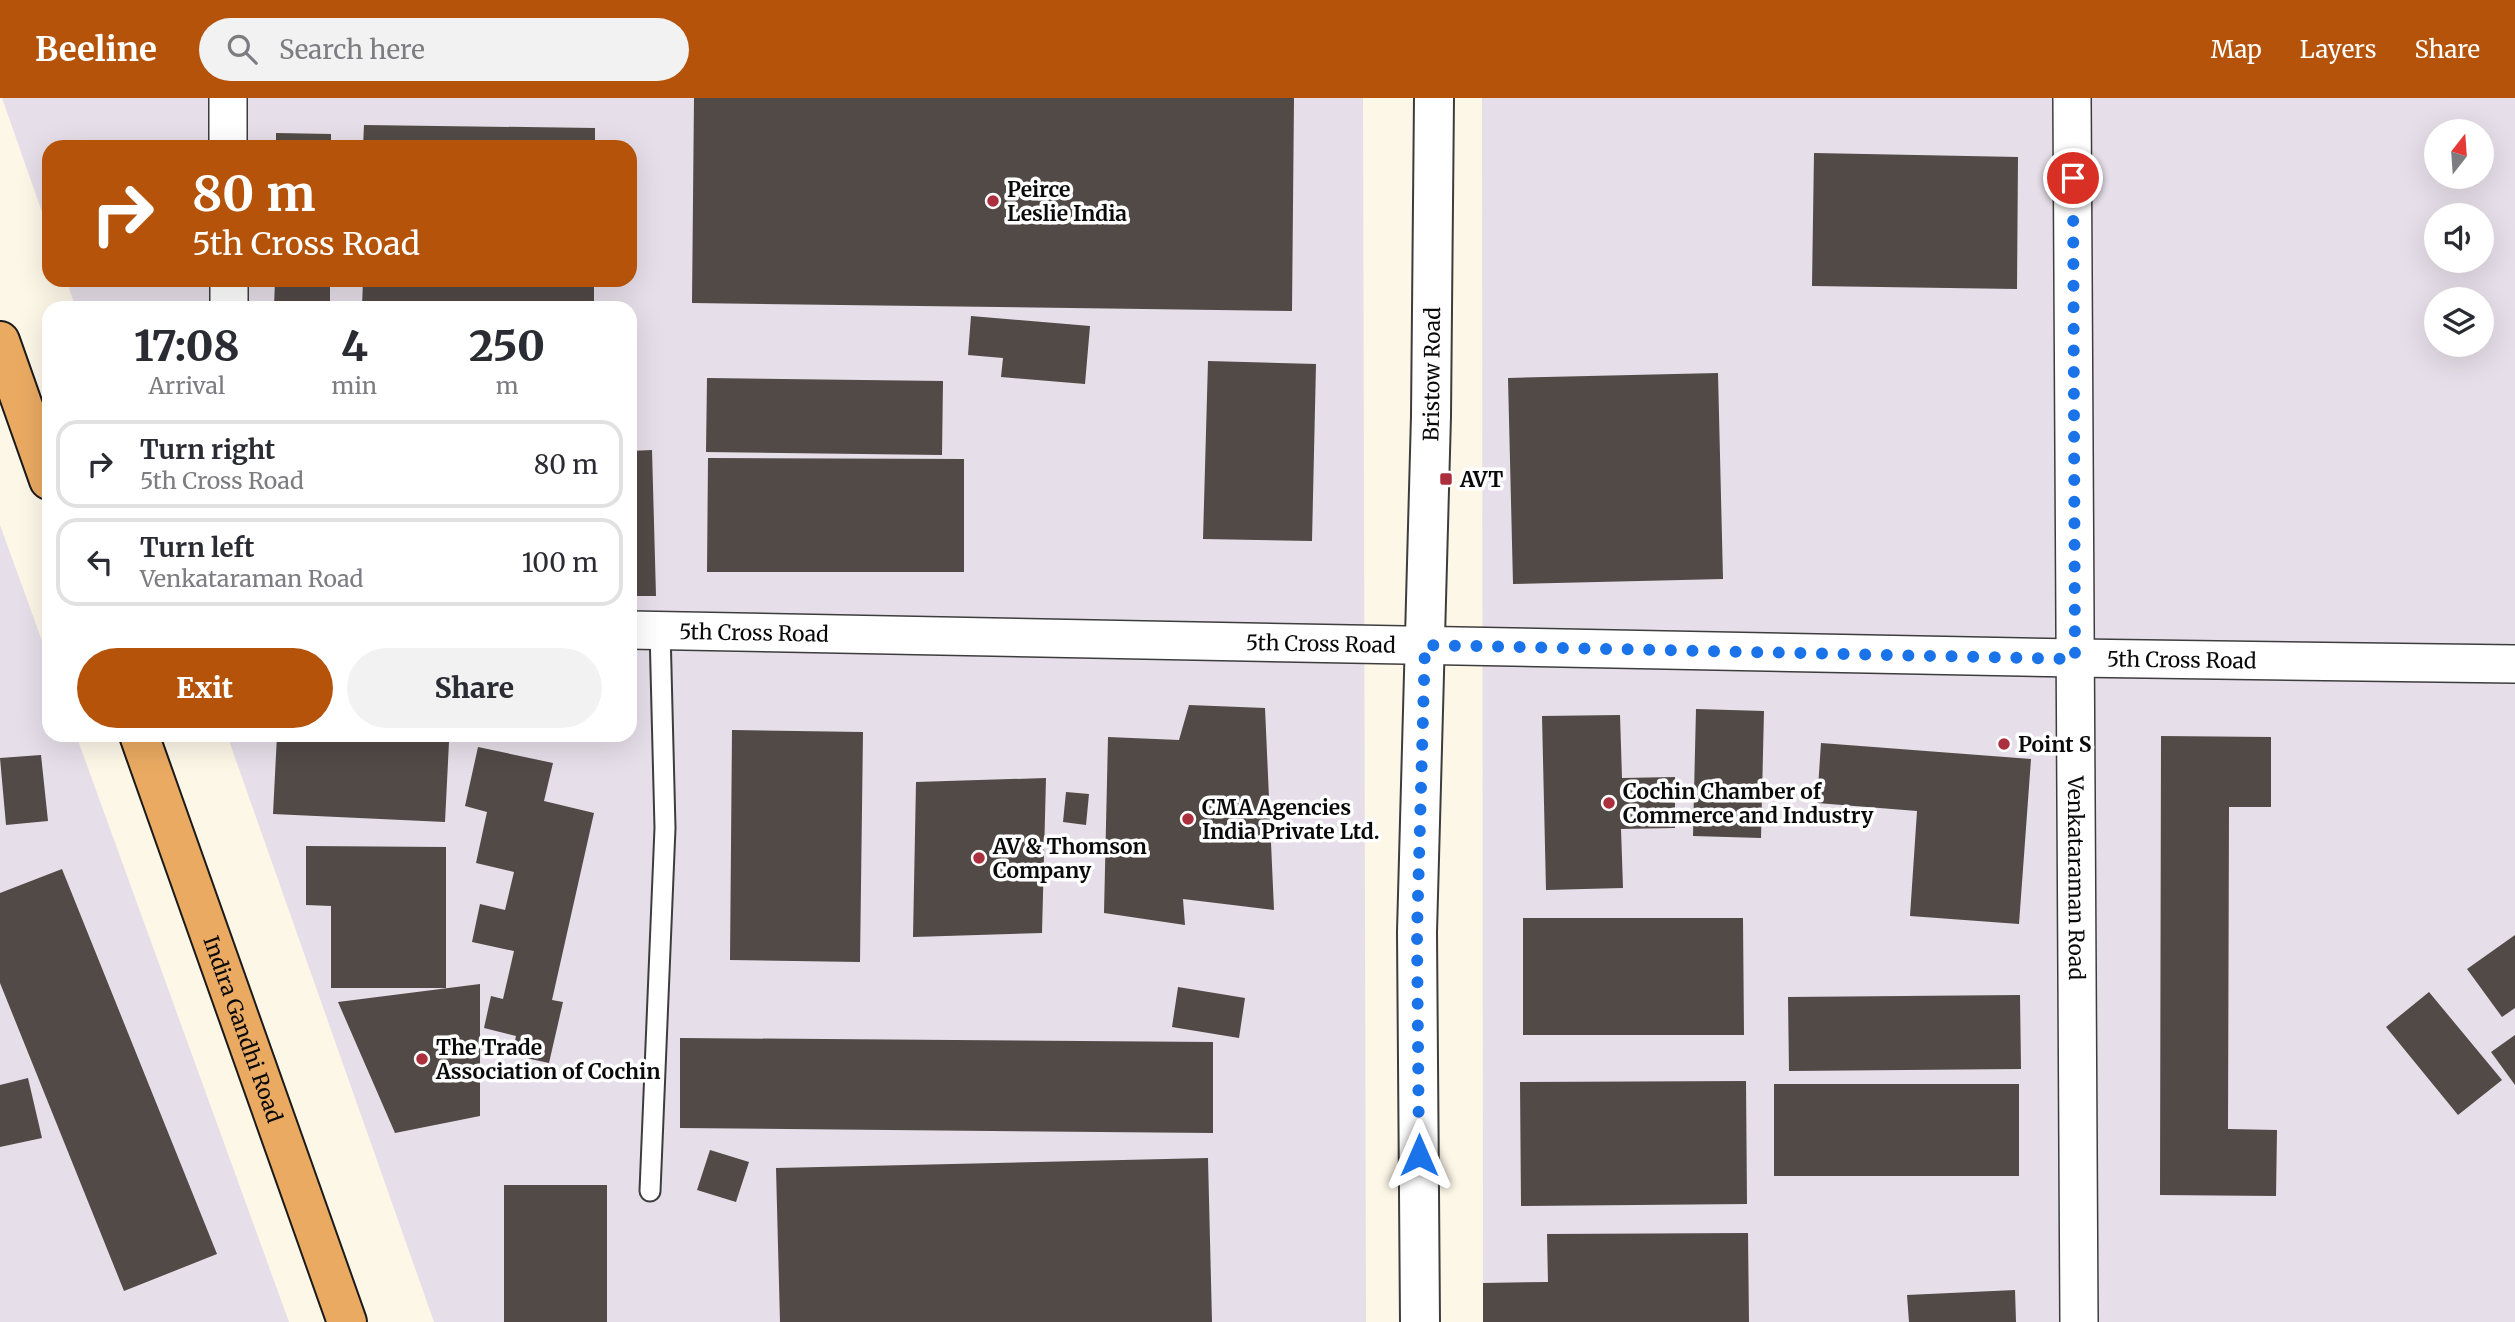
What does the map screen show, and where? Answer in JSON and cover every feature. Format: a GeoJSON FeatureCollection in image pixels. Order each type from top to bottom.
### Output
{"type":"FeatureCollection","features":[{"type":"Feature","properties":{"kind":"highway"},"geometry":{"type":"LineString","coordinates":[[0,341],[42,460]]}},
{"type":"Feature","properties":{"kind":"highway","name":"Indira Gandhi Road"},"geometry":{"type":"LineString","coordinates":[[141,742],[347,1322]]}},
{"type":"Feature","properties":{"kind":"street"},"geometry":{"type":"LineString","coordinates":[[228,98],[228,140]]}},
{"type":"Feature","properties":{"kind":"street","name":"Bristow Road"},"geometry":{"type":"LineString","coordinates":[[1420,1322],[1417,932],[1425,645],[1434,98]]}},
{"type":"Feature","properties":{"kind":"street","name":"Venkataraman Road"},"geometry":{"type":"LineString","coordinates":[[2072,98],[2079,1322]]}},
{"type":"Feature","properties":{"kind":"street","name":"5th Cross Road"},"geometry":{"type":"LineString","coordinates":[[645,630],[2075,659],[2515,664]]}},
{"type":"Feature","properties":{"kind":"lane"},"geometry":{"type":"LineString","coordinates":[[645,630],[664,828],[650,1191]]}},
{"type":"Feature","properties":{"kind":"shaded area"},"geometry":{"type":"Polygon","coordinates":[[[2,98],[1363,98],[1366,1322],[434,1322],[229,742],[637,742],[637,301],[74,301],[68,287],[637,287],[637,140],[42,140],[42,212],[2,98]]]}},
{"type":"Feature","properties":{"kind":"shaded area"},"geometry":{"type":"Polygon","coordinates":[[[1482,98],[2515,98],[2515,1322],[1483,1322],[1482,98]]]}},
{"type":"Feature","properties":{"kind":"shaded area"},"geometry":{"type":"Polygon","coordinates":[[[0,525],[42,641],[42,742],[79,742],[289,1322],[0,1322],[0,525]]]}},
{"type":"Feature","properties":{"kind":"building","name":"Peirce Leslie India"},"geometry":{"type":"Polygon","coordinates":[[[694,98],[1294,98],[1292,311],[692,303],[694,98]]]}},
{"type":"Feature","properties":{"kind":"building"},"geometry":{"type":"Polygon","coordinates":[[[364,125],[595,128],[595,140],[363,140],[364,125]]]}},
{"type":"Feature","properties":{"kind":"building"},"geometry":{"type":"Polygon","coordinates":[[[276,133],[331,134],[331,140],[276,140],[276,133]]]}},
{"type":"Feature","properties":{"kind":"building"},"geometry":{"type":"Polygon","coordinates":[[[1814,153],[2018,157],[2017,289],[1812,286],[1814,153]]]}},
{"type":"Feature","properties":{"kind":"building"},"geometry":{"type":"Polygon","coordinates":[[[275,287],[330,287],[330,301],[274,301],[275,287]]]}},
{"type":"Feature","properties":{"kind":"building"},"geometry":{"type":"Polygon","coordinates":[[[363,287],[594,287],[594,301],[362,301],[363,287]]]}},
{"type":"Feature","properties":{"kind":"building"},"geometry":{"type":"Polygon","coordinates":[[[971,316],[1090,326],[1085,384],[1001,377],[1003,358],[968,355],[971,316]]]}},
{"type":"Feature","properties":{"kind":"building"},"geometry":{"type":"Polygon","coordinates":[[[1208,361],[1316,364],[1312,541],[1203,539],[1208,361]]]}},
{"type":"Feature","properties":{"kind":"building"},"geometry":{"type":"Polygon","coordinates":[[[1718,373],[1723,579],[1513,584],[1508,378],[1718,373]]]}},
{"type":"Feature","properties":{"kind":"building"},"geometry":{"type":"Polygon","coordinates":[[[707,378],[943,381],[942,455],[706,452],[707,378]]]}},
{"type":"Feature","properties":{"kind":"building"},"geometry":{"type":"Polygon","coordinates":[[[652,450],[656,596],[637,596],[637,451],[652,450]]]}},
{"type":"Feature","properties":{"kind":"building"},"geometry":{"type":"Polygon","coordinates":[[[708,458],[964,459],[964,572],[707,572],[708,458]]]}},
{"type":"Feature","properties":{"kind":"building","name":"CMA Agencies India Private Ltd."},"geometry":{"type":"Polygon","coordinates":[[[1189,705],[1265,708],[1274,910],[1183,899],[1185,925],[1104,913],[1108,737],[1179,740],[1189,705]]]}},
{"type":"Feature","properties":{"kind":"building"},"geometry":{"type":"Polygon","coordinates":[[[1696,709],[1764,711],[1761,838],[1693,836],[1696,709]]]}},
{"type":"Feature","properties":{"kind":"building","name":"Cochin Chamber of Commerce and Industry"},"geometry":{"type":"Polygon","coordinates":[[[1620,715],[1622,778],[1675,777],[1675,828],[1621,829],[1623,888],[1546,890],[1542,716],[1620,715]]]}},
{"type":"Feature","properties":{"kind":"building"},"geometry":{"type":"Polygon","coordinates":[[[732,730],[863,732],[860,962],[730,960],[732,730]]]}},
{"type":"Feature","properties":{"kind":"building"},"geometry":{"type":"Polygon","coordinates":[[[2161,736],[2271,737],[2271,807],[2229,807],[2228,1129],[2277,1130],[2276,1196],[2160,1195],[2161,736]]]}},
{"type":"Feature","properties":{"kind":"building"},"geometry":{"type":"Polygon","coordinates":[[[277,742],[449,742],[445,822],[273,814],[277,742]]]}},
{"type":"Feature","properties":{"kind":"building"},"geometry":{"type":"Polygon","coordinates":[[[1821,743],[2031,759],[2019,924],[1910,916],[1917,811],[1817,803],[1821,743]]]}},
{"type":"Feature","properties":{"kind":"building"},"geometry":{"type":"Polygon","coordinates":[[[478,747],[553,763],[544,801],[594,813],[552,1000],[563,1002],[549,1063],[512,1055],[516,1036],[484,1028],[491,996],[503,999],[514,951],[472,942],[480,904],[505,910],[514,872],[476,863],[487,812],[465,806],[478,747]]]}},
{"type":"Feature","properties":{"kind":"building"},"geometry":{"type":"Polygon","coordinates":[[[41,755],[48,821],[6,825],[0,758],[41,755]]]}},
{"type":"Feature","properties":{"kind":"building","name":"AV & Thomson Company"},"geometry":{"type":"Polygon","coordinates":[[[1046,778],[1042,933],[913,937],[916,782],[1046,778]]]}},
{"type":"Feature","properties":{"kind":"building"},"geometry":{"type":"Polygon","coordinates":[[[1066,792],[1089,794],[1086,825],[1063,822],[1066,792]]]}},
{"type":"Feature","properties":{"kind":"building"},"geometry":{"type":"Polygon","coordinates":[[[306,846],[446,847],[446,988],[331,988],[331,906],[306,905],[306,846]]]}},
{"type":"Feature","properties":{"kind":"building"},"geometry":{"type":"Polygon","coordinates":[[[62,869],[217,1254],[124,1291],[0,983],[0,893],[62,869]]]}},
{"type":"Feature","properties":{"kind":"building"},"geometry":{"type":"Polygon","coordinates":[[[1523,918],[1743,918],[1744,1035],[1523,1035],[1523,918]]]}},
{"type":"Feature","properties":{"kind":"building"},"geometry":{"type":"Polygon","coordinates":[[[2515,935],[2515,1008],[2502,1017],[2467,969],[2515,935]]]}},
{"type":"Feature","properties":{"kind":"building","name":"The Trade Association of Cochin"},"geometry":{"type":"Polygon","coordinates":[[[480,984],[480,1116],[395,1133],[338,1002],[480,984]]]}},
{"type":"Feature","properties":{"kind":"building"},"geometry":{"type":"Polygon","coordinates":[[[1178,987],[1245,998],[1239,1038],[1172,1027],[1178,987]]]}},
{"type":"Feature","properties":{"kind":"building"},"geometry":{"type":"Polygon","coordinates":[[[2429,992],[2502,1080],[2458,1115],[2386,1027],[2429,992]]]}},
{"type":"Feature","properties":{"kind":"building"},"geometry":{"type":"Polygon","coordinates":[[[2020,995],[2021,1069],[1789,1071],[1788,997],[2020,995]]]}},
{"type":"Feature","properties":{"kind":"building"},"geometry":{"type":"Polygon","coordinates":[[[2515,1035],[2515,1085],[2491,1052],[2515,1035]]]}},
{"type":"Feature","properties":{"kind":"building"},"geometry":{"type":"Polygon","coordinates":[[[680,1038],[1213,1042],[1213,1133],[680,1128],[680,1038]]]}},
{"type":"Feature","properties":{"kind":"building"},"geometry":{"type":"Polygon","coordinates":[[[28,1078],[42,1138],[0,1147],[0,1085],[28,1078]]]}},
{"type":"Feature","properties":{"kind":"building"},"geometry":{"type":"Polygon","coordinates":[[[1746,1081],[1747,1204],[1521,1206],[1520,1082],[1746,1081]]]}},
{"type":"Feature","properties":{"kind":"building"},"geometry":{"type":"Polygon","coordinates":[[[1774,1084],[2019,1084],[2019,1176],[1774,1176],[1774,1084]]]}},
{"type":"Feature","properties":{"kind":"building"},"geometry":{"type":"Polygon","coordinates":[[[710,1150],[749,1162],[736,1202],[697,1190],[710,1150]]]}},
{"type":"Feature","properties":{"kind":"building"},"geometry":{"type":"Polygon","coordinates":[[[1208,1158],[1212,1322],[780,1322],[776,1168],[1208,1158]]]}},
{"type":"Feature","properties":{"kind":"building"},"geometry":{"type":"Polygon","coordinates":[[[504,1185],[607,1185],[607,1322],[504,1322],[504,1185]]]}},
{"type":"Feature","properties":{"kind":"building"},"geometry":{"type":"Polygon","coordinates":[[[1748,1233],[1749,1322],[1483,1322],[1483,1283],[1548,1282],[1547,1234],[1748,1233]]]}},
{"type":"Feature","properties":{"kind":"building"},"geometry":{"type":"Polygon","coordinates":[[[2015,1290],[2016,1322],[1909,1322],[1907,1295],[2015,1290]]]}},
{"type":"Feature","properties":{"kind":"place","name":"Peirce Leslie India"},"geometry":{"type":"Point","coordinates":[993,201]}},
{"type":"Feature","properties":{"kind":"place","name":"AVT"},"geometry":{"type":"Point","coordinates":[1446,479]}},
{"type":"Feature","properties":{"kind":"place","name":"Point S"},"geometry":{"type":"Point","coordinates":[2004,744]}},
{"type":"Feature","properties":{"kind":"place","name":"Cochin Chamber of Commerce and Industry"},"geometry":{"type":"Point","coordinates":[1609,803]}},
{"type":"Feature","properties":{"kind":"place","name":"CMA Agencies India Private Ltd."},"geometry":{"type":"Point","coordinates":[1188,819]}},
{"type":"Feature","properties":{"kind":"place","name":"AV & Thomson Company"},"geometry":{"type":"Point","coordinates":[979,858]}},
{"type":"Feature","properties":{"kind":"place","name":"The Trade Association of Cochin"},"geometry":{"type":"Point","coordinates":[422,1059]}},
{"type":"Feature","properties":{"kind":"route"},"geometry":{"type":"LineString","coordinates":[[1419,1155],[1417,932],[1425,645],[2075,659],[2073,178]]}}]}
